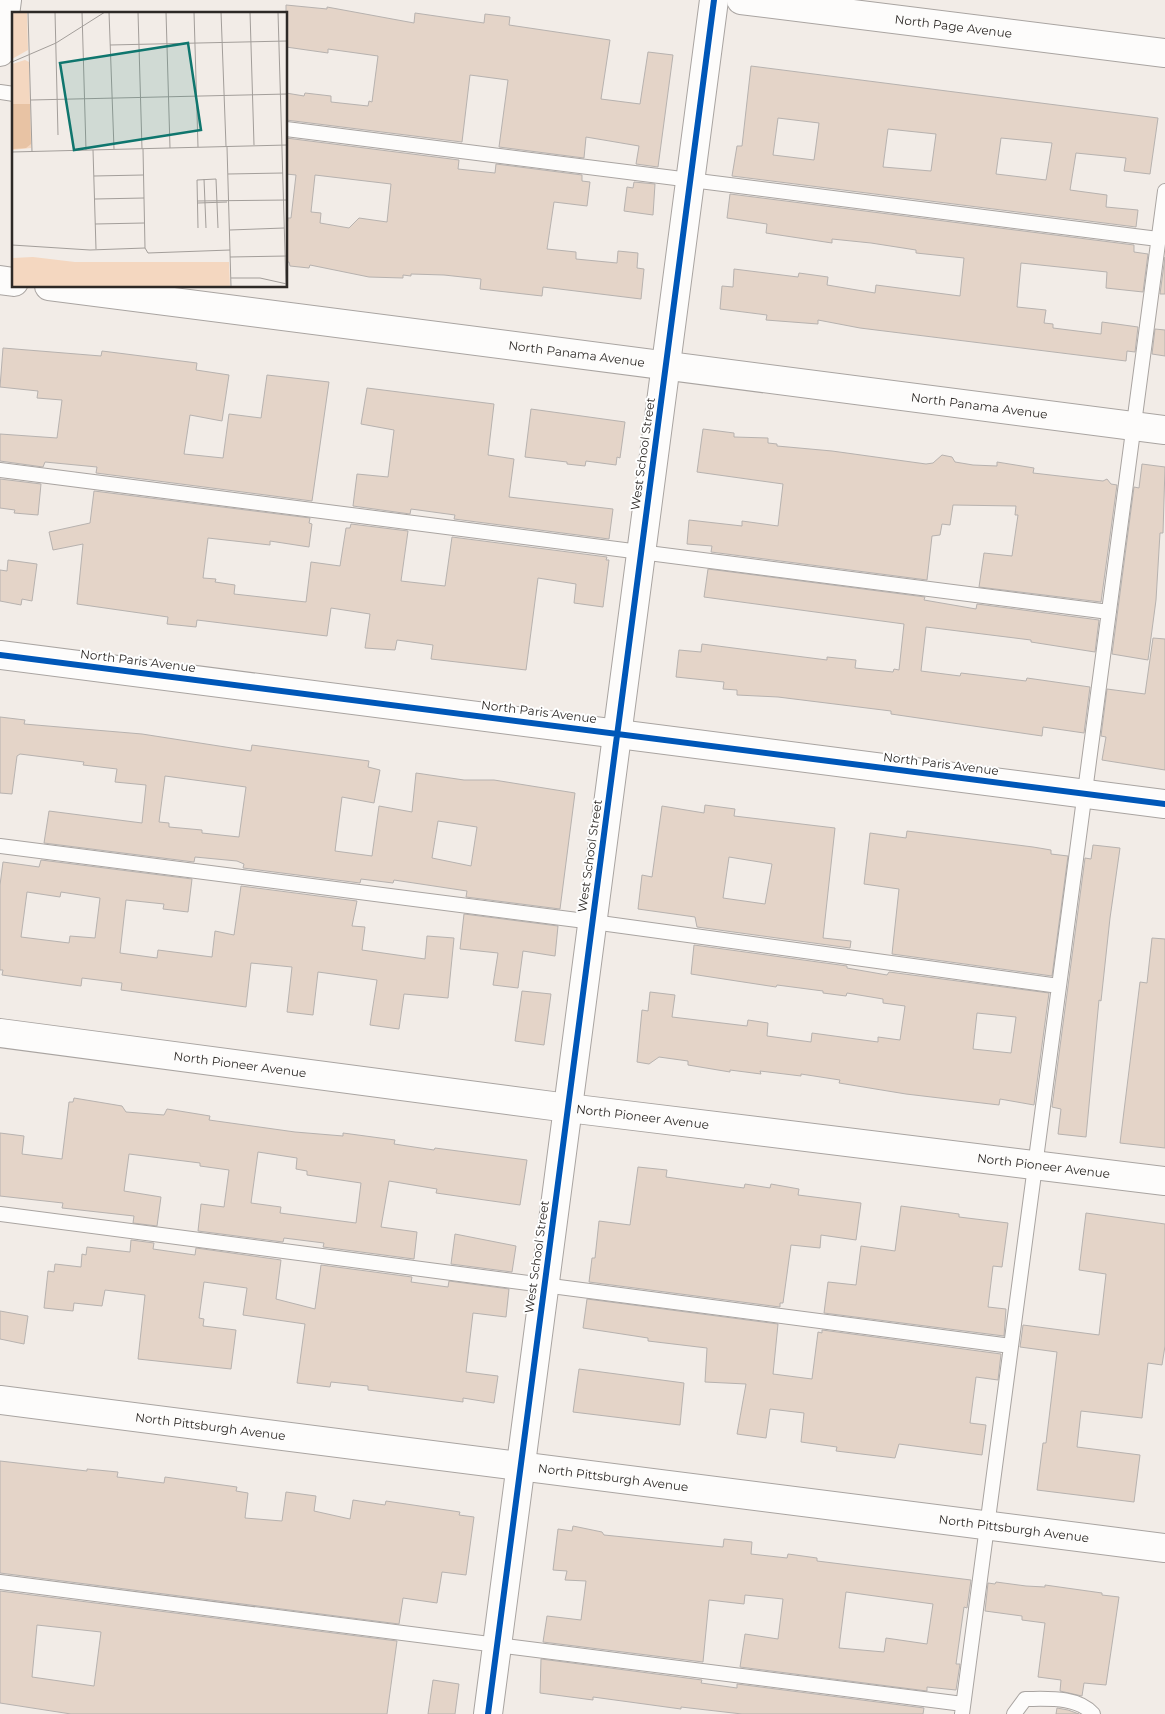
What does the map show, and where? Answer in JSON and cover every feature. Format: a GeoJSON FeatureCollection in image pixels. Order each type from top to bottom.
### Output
{"type":"FeatureCollection","features":[{"type":"Feature","properties":{"kind":"street"},"geometry":{"type":"LineString","coordinates":[[0,52],[7,0]]}},
{"type":"Feature","properties":{"kind":"street","name":"West School Street"},"geometry":{"type":"LineString","coordinates":[[488,1714],[714,0]]}},
{"type":"Feature","properties":{"kind":"street","name":"North Page Avenue"},"geometry":{"type":"LineString","coordinates":[[741,0],[1165,53]]}},
{"type":"Feature","properties":{"kind":"street","name":"North Panama Avenue"},"geometry":{"type":"LineString","coordinates":[[64,288],[1165,430]]}},
{"type":"Feature","properties":{"kind":"street","name":"North Paris Avenue"},"geometry":{"type":"LineString","coordinates":[[0,655],[1165,804]]}},
{"type":"Feature","properties":{"kind":"street","name":"North Pioneer Avenue"},"geometry":{"type":"LineString","coordinates":[[0,1033],[568,1108],[1165,1181]]}},
{"type":"Feature","properties":{"kind":"street","name":"North Pittsburgh Avenue"},"geometry":{"type":"LineString","coordinates":[[0,1400],[1165,1548]]}},
{"type":"Feature","properties":{"kind":"lane"},"geometry":{"type":"LineString","coordinates":[[288,129],[1158,239]]}},
{"type":"Feature","properties":{"kind":"lane"},"geometry":{"type":"LineString","coordinates":[[0,1582],[497,1645],[962,1709],[1165,190]]}},
{"type":"Feature","properties":{"kind":"lane"},"geometry":{"type":"LineString","coordinates":[[0,470],[1109,612]]}},
{"type":"Feature","properties":{"kind":"lane"},"geometry":{"type":"LineString","coordinates":[[0,846],[593,922],[1059,986]]}},
{"type":"Feature","properties":{"kind":"lane"},"geometry":{"type":"LineString","coordinates":[[0,1214],[1010,1346]]}},
{"type":"Feature","properties":{"kind":"lane"},"geometry":{"type":"LineString","coordinates":[[1014,1714],[1025,1699],[1066,1700],[1087,1707],[1093,1714]]}},
{"type":"Feature","properties":{"kind":"building"},"geometry":{"type":"Polygon","coordinates":[[[286,5],[327,9],[327,7],[414,23],[415,13],[484,23],[485,14],[510,17],[509,25],[610,40],[601,99],[640,104],[648,52],[673,55],[658,167],[636,164],[639,146],[586,137],[584,158],[499,147],[508,80],[470,75],[462,142],[288,120],[288,93],[304,96],[305,93],[331,96],[331,102],[368,106],[369,101],[372,102],[378,56],[328,49],[328,53],[288,47],[288,12],[286,12],[286,5]]]}},
{"type":"Feature","properties":{"kind":"building"},"geometry":{"type":"Polygon","coordinates":[[[751,66],[1158,118],[1150,174],[1124,171],[1126,158],[1076,153],[1070,190],[1107,195],[1106,207],[1138,210],[1136,227],[732,176],[737,146],[742,146],[751,66]],[[778,118],[773,155],[814,160],[819,123],[778,118]],[[888,129],[883,167],[931,171],[936,134],[888,129]],[[1001,138],[996,174],[1046,180],[1052,143],[1001,138]]]}},
{"type":"Feature","properties":{"kind":"building"},"geometry":{"type":"Polygon","coordinates":[[[288,138],[459,160],[458,169],[495,173],[496,164],[582,175],[582,181],[590,182],[587,206],[554,202],[547,249],[576,252],[576,259],[617,263],[618,251],[638,253],[637,268],[644,269],[641,299],[543,287],[542,296],[480,289],[481,279],[411,274],[411,276],[403,275],[403,278],[369,277],[310,265],[309,268],[290,266],[288,262],[288,218],[291,218],[296,175],[288,174],[288,138]],[[315,175],[311,212],[321,213],[320,223],[349,228],[359,218],[387,222],[391,184],[315,175]]]}},
{"type":"Feature","properties":{"kind":"building"},"geometry":{"type":"Polygon","coordinates":[[[634,182],[655,184],[653,215],[624,211],[627,187],[633,188],[634,182]]]}},
{"type":"Feature","properties":{"kind":"building"},"geometry":{"type":"Polygon","coordinates":[[[730,194],[1134,245],[1134,252],[1148,254],[1143,292],[1106,288],[1107,272],[1021,263],[1017,307],[1046,310],[1044,323],[1053,324],[1053,328],[1101,334],[1102,322],[1138,327],[1135,352],[1127,351],[1126,361],[860,328],[818,320],[818,324],[766,320],[767,315],[720,309],[722,286],[733,287],[734,269],[798,277],[799,273],[828,277],[827,285],[875,293],[876,285],[960,296],[964,258],[916,253],[916,250],[871,243],[832,239],[832,243],[766,233],[767,224],[727,218],[730,194]]]}},
{"type":"Feature","properties":{"kind":"building"},"geometry":{"type":"Polygon","coordinates":[[[1165,257],[1165,294],[1160,294],[1165,257]]]}},
{"type":"Feature","properties":{"kind":"building"},"geometry":{"type":"Polygon","coordinates":[[[1155,329],[1165,330],[1165,356],[1152,354],[1155,329]]]}},
{"type":"Feature","properties":{"kind":"building"},"geometry":{"type":"Polygon","coordinates":[[[3,348],[101,356],[102,351],[197,363],[196,370],[229,375],[222,421],[190,415],[184,454],[223,458],[229,414],[261,418],[267,375],[329,382],[312,501],[96,473],[97,467],[45,462],[43,467],[0,461],[0,434],[57,438],[62,400],[37,398],[38,391],[0,387],[3,348]]]}},
{"type":"Feature","properties":{"kind":"building"},"geometry":{"type":"Polygon","coordinates":[[[367,388],[494,404],[488,455],[514,459],[509,497],[613,509],[609,539],[454,519],[455,515],[411,509],[410,514],[353,506],[357,474],[388,477],[394,430],[361,424],[367,388]]]}},
{"type":"Feature","properties":{"kind":"building"},"geometry":{"type":"Polygon","coordinates":[[[531,409],[625,422],[620,458],[617,457],[616,465],[586,461],[585,466],[525,457],[531,409]]]}},
{"type":"Feature","properties":{"kind":"building"},"geometry":{"type":"Polygon","coordinates":[[[703,429],[734,433],[734,437],[768,438],[768,443],[777,444],[777,446],[832,451],[926,464],[933,463],[942,455],[952,457],[955,462],[973,465],[997,466],[997,462],[1034,468],[1033,473],[1103,481],[1107,479],[1111,484],[1117,485],[1101,602],[979,587],[984,553],[1012,556],[1018,515],[1015,515],[1016,506],[953,505],[950,525],[942,524],[940,535],[932,536],[927,580],[711,552],[712,546],[687,544],[689,520],[742,526],[742,521],[778,526],[783,484],[697,472],[703,429]]]}},
{"type":"Feature","properties":{"kind":"building"},"geometry":{"type":"Polygon","coordinates":[[[1142,464],[1165,467],[1163,533],[1160,533],[1156,600],[1148,660],[1112,654],[1134,487],[1139,488],[1142,464]]]}},
{"type":"Feature","properties":{"kind":"building"},"geometry":{"type":"Polygon","coordinates":[[[0,479],[41,484],[38,515],[14,513],[15,510],[0,508],[0,479]]]}},
{"type":"Feature","properties":{"kind":"building"},"geometry":{"type":"Polygon","coordinates":[[[94,491],[310,518],[309,523],[312,524],[309,547],[270,541],[270,545],[208,538],[203,578],[216,579],[215,582],[235,585],[234,594],[306,602],[311,562],[340,566],[346,528],[350,528],[351,524],[408,531],[401,581],[445,586],[452,537],[607,557],[606,560],[609,560],[603,607],[574,603],[576,584],[538,578],[526,670],[431,659],[433,645],[397,640],[395,650],[365,648],[370,614],[331,608],[327,636],[197,620],[196,627],[167,624],[168,617],[77,604],[83,544],[53,550],[49,532],[90,523],[94,491]]]}},
{"type":"Feature","properties":{"kind":"building"},"geometry":{"type":"Polygon","coordinates":[[[8,560],[37,564],[32,601],[22,599],[21,605],[0,601],[0,570],[7,571],[8,560]]]}},
{"type":"Feature","properties":{"kind":"building"},"geometry":{"type":"Polygon","coordinates":[[[708,569],[925,597],[924,600],[976,609],[977,604],[1099,620],[1095,652],[1031,642],[1031,640],[926,627],[921,671],[960,676],[961,673],[1026,681],[1027,678],[1090,687],[1084,733],[1043,727],[1042,736],[891,714],[891,711],[778,697],[737,695],[737,690],[723,689],[724,682],[676,677],[679,650],[701,652],[702,644],[827,660],[827,657],[856,660],[855,668],[893,672],[894,669],[899,670],[904,624],[704,597],[708,569]]]}},
{"type":"Feature","properties":{"kind":"building"},"geometry":{"type":"Polygon","coordinates":[[[1153,638],[1165,639],[1165,770],[1102,760],[1106,737],[1101,736],[1107,689],[1145,694],[1153,638]]]}},
{"type":"Feature","properties":{"kind":"building"},"geometry":{"type":"Polygon","coordinates":[[[0,717],[25,720],[24,724],[142,734],[251,751],[252,745],[369,761],[368,767],[380,770],[374,803],[342,797],[335,851],[372,856],[379,806],[412,812],[416,773],[464,780],[494,780],[575,793],[560,909],[466,897],[467,891],[394,880],[393,883],[361,879],[360,883],[243,868],[244,864],[237,861],[195,857],[194,862],[44,843],[49,811],[142,823],[146,785],[115,782],[117,769],[83,765],[84,762],[20,754],[17,756],[12,794],[0,793],[0,717]],[[165,776],[159,822],[169,823],[169,827],[202,830],[202,833],[239,837],[246,787],[165,776]],[[438,821],[432,858],[471,866],[477,827],[438,821]]]}},
{"type":"Feature","properties":{"kind":"building"},"geometry":{"type":"Polygon","coordinates":[[[705,805],[735,809],[734,816],[835,828],[823,938],[851,941],[850,948],[697,927],[695,917],[638,909],[642,875],[652,877],[662,806],[704,813],[705,805]],[[729,857],[723,898],[765,904],[772,864],[729,857]]]}},
{"type":"Feature","properties":{"kind":"building"},"geometry":{"type":"Polygon","coordinates":[[[907,831],[1033,847],[1051,850],[1051,854],[1068,856],[1052,976],[892,954],[899,889],[864,884],[870,833],[906,838],[907,831]]]}},
{"type":"Feature","properties":{"kind":"building"},"geometry":{"type":"Polygon","coordinates":[[[1093,845],[1120,848],[1101,1001],[1099,1000],[1086,1137],[1058,1134],[1061,1109],[1052,1107],[1085,858],[1091,859],[1093,845]]]}},
{"type":"Feature","properties":{"kind":"building"},"geometry":{"type":"Polygon","coordinates":[[[41,860],[192,879],[188,912],[163,909],[164,904],[126,900],[120,953],[157,958],[158,950],[212,957],[215,931],[234,935],[241,886],[357,901],[352,926],[365,927],[362,950],[425,959],[427,936],[454,938],[448,998],[404,994],[399,1029],[370,1025],[377,980],[318,972],[313,1015],[287,1012],[292,967],[251,963],[246,1007],[121,990],[122,983],[82,978],[81,986],[2,975],[3,970],[0,970],[0,885],[3,862],[39,867],[41,860]],[[27,892],[21,937],[69,943],[70,936],[95,938],[100,898],[61,892],[60,897],[27,892]]]}},
{"type":"Feature","properties":{"kind":"building"},"geometry":{"type":"Polygon","coordinates":[[[464,914],[558,926],[555,956],[523,951],[518,988],[493,985],[498,953],[460,949],[464,914]]]}},
{"type":"Feature","properties":{"kind":"building"},"geometry":{"type":"Polygon","coordinates":[[[1152,938],[1165,939],[1165,1148],[1120,1143],[1140,982],[1147,983],[1152,938]]]}},
{"type":"Feature","properties":{"kind":"building"},"geometry":{"type":"Polygon","coordinates":[[[694,945],[847,966],[847,968],[887,975],[889,972],[1049,993],[1034,1105],[1000,1099],[999,1105],[906,1094],[839,1083],[840,1080],[801,1074],[801,1076],[760,1071],[761,1074],[730,1070],[730,1072],[688,1065],[688,1061],[659,1057],[649,1064],[637,1062],[642,1010],[648,1011],[650,992],[675,995],[672,1017],[747,1026],[748,1020],[768,1023],[767,1036],[811,1042],[812,1033],[878,1042],[878,1037],[900,1040],[905,1006],[883,1003],[883,999],[847,993],[846,996],[823,993],[823,991],[777,985],[776,987],[691,974],[694,945]],[[977,1013],[973,1049],[1011,1053],[1016,1017],[977,1013]]]}},
{"type":"Feature","properties":{"kind":"building"},"geometry":{"type":"Polygon","coordinates":[[[522,991],[551,994],[544,1045],[515,1041],[522,991]]]}},
{"type":"Feature","properties":{"kind":"building"},"geometry":{"type":"Polygon","coordinates":[[[74,1098],[122,1106],[126,1112],[164,1115],[167,1109],[210,1116],[209,1120],[295,1132],[343,1136],[343,1133],[395,1140],[394,1144],[434,1150],[435,1148],[527,1160],[520,1205],[436,1193],[437,1189],[389,1181],[381,1227],[417,1232],[414,1259],[323,1247],[324,1243],[284,1238],[283,1242],[198,1231],[201,1204],[224,1207],[229,1170],[200,1166],[200,1163],[129,1154],[124,1191],[161,1197],[157,1226],[133,1223],[134,1216],[62,1208],[63,1203],[0,1196],[0,1133],[24,1136],[22,1154],[62,1159],[69,1102],[73,1102],[74,1098]],[[258,1152],[251,1203],[281,1207],[280,1213],[356,1223],[361,1183],[307,1175],[307,1171],[296,1169],[297,1158],[258,1152]]]}},
{"type":"Feature","properties":{"kind":"building"},"geometry":{"type":"Polygon","coordinates":[[[638,1167],[667,1170],[666,1177],[744,1188],[745,1184],[770,1188],[771,1184],[799,1189],[798,1195],[861,1203],[856,1240],[821,1235],[820,1248],[791,1245],[783,1303],[780,1303],[780,1307],[589,1282],[592,1258],[595,1258],[599,1221],[630,1225],[638,1167]]]}},
{"type":"Feature","properties":{"kind":"building"},"geometry":{"type":"Polygon","coordinates":[[[901,1206],[959,1214],[959,1217],[1008,1223],[1002,1267],[993,1266],[988,1307],[1006,1309],[1004,1336],[824,1313],[828,1282],[856,1285],[861,1246],[895,1251],[901,1206]]]}},
{"type":"Feature","properties":{"kind":"building"},"geometry":{"type":"Polygon","coordinates":[[[1086,1213],[1165,1224],[1165,1346],[1162,1365],[1148,1363],[1142,1418],[1081,1411],[1077,1447],[1140,1455],[1134,1502],[1037,1490],[1043,1443],[1046,1443],[1057,1352],[1020,1347],[1023,1325],[1099,1335],[1106,1274],[1079,1270],[1086,1213]]]}},
{"type":"Feature","properties":{"kind":"building"},"geometry":{"type":"Polygon","coordinates":[[[455,1234],[516,1246],[512,1272],[451,1264],[455,1234]]]}},
{"type":"Feature","properties":{"kind":"building"},"geometry":{"type":"Polygon","coordinates":[[[131,1240],[154,1243],[153,1249],[195,1255],[196,1248],[281,1260],[276,1299],[315,1309],[321,1265],[412,1277],[411,1282],[448,1287],[449,1281],[509,1289],[506,1317],[473,1313],[466,1372],[498,1376],[494,1403],[463,1398],[463,1402],[368,1390],[368,1386],[331,1382],[330,1387],[297,1383],[305,1324],[243,1315],[247,1288],[204,1282],[199,1318],[204,1319],[203,1326],[236,1330],[231,1369],[138,1359],[145,1295],[105,1290],[102,1306],[74,1303],[73,1311],[44,1308],[48,1271],[54,1272],[55,1264],[81,1267],[82,1254],[86,1255],[87,1247],[130,1252],[131,1240]]]}},
{"type":"Feature","properties":{"kind":"building"},"geometry":{"type":"Polygon","coordinates":[[[587,1299],[778,1324],[773,1374],[812,1379],[818,1332],[822,1333],[822,1330],[1001,1354],[998,1380],[976,1377],[970,1423],[986,1425],[982,1455],[899,1444],[895,1458],[836,1451],[837,1447],[801,1442],[804,1413],[770,1409],[766,1438],[737,1434],[746,1384],[705,1382],[707,1348],[648,1341],[648,1338],[583,1328],[587,1299]]]}},
{"type":"Feature","properties":{"kind":"building"},"geometry":{"type":"Polygon","coordinates":[[[0,1311],[28,1316],[24,1344],[0,1339],[0,1311]]]}},
{"type":"Feature","properties":{"kind":"building"},"geometry":{"type":"Polygon","coordinates":[[[579,1369],[684,1383],[680,1425],[573,1412],[579,1369]]]}},
{"type":"Feature","properties":{"kind":"building"},"geometry":{"type":"Polygon","coordinates":[[[0,1461],[87,1471],[87,1469],[118,1472],[117,1477],[164,1483],[165,1477],[237,1487],[236,1491],[248,1493],[245,1518],[282,1521],[286,1492],[316,1496],[314,1511],[350,1519],[353,1500],[385,1505],[386,1501],[460,1512],[459,1515],[474,1517],[466,1575],[442,1572],[437,1603],[403,1598],[399,1624],[0,1573],[0,1461]]]}},
{"type":"Feature","properties":{"kind":"building"},"geometry":{"type":"Polygon","coordinates":[[[573,1526],[602,1532],[604,1535],[723,1547],[724,1539],[752,1542],[751,1554],[787,1558],[788,1554],[817,1558],[817,1561],[971,1580],[967,1608],[964,1607],[956,1664],[960,1664],[956,1690],[927,1687],[927,1691],[740,1667],[745,1634],[778,1639],[783,1599],[745,1595],[744,1604],[709,1600],[703,1662],[543,1642],[547,1616],[581,1620],[586,1581],[565,1580],[567,1571],[553,1570],[558,1529],[572,1531],[573,1526]],[[846,1592],[839,1648],[884,1652],[886,1638],[927,1644],[933,1604],[846,1592]]]}},
{"type":"Feature","properties":{"kind":"building"},"geometry":{"type":"Polygon","coordinates":[[[996,1582],[1026,1586],[1045,1587],[1045,1585],[1119,1597],[1106,1685],[1084,1683],[1082,1696],[1060,1691],[1061,1680],[1038,1677],[1045,1623],[1022,1620],[1022,1616],[985,1611],[988,1583],[995,1584],[996,1582]]]}},
{"type":"Feature","properties":{"kind":"building"},"geometry":{"type":"Polygon","coordinates":[[[0,1591],[397,1641],[387,1714],[71,1714],[0,1703],[0,1591]],[[37,1625],[32,1677],[94,1686],[101,1632],[37,1625]]]}},
{"type":"Feature","properties":{"kind":"building"},"geometry":{"type":"Polygon","coordinates":[[[541,1659],[702,1680],[701,1683],[737,1688],[737,1684],[924,1708],[923,1714],[742,1714],[681,1707],[681,1709],[593,1697],[593,1700],[540,1693],[541,1659]]]}},
{"type":"Feature","properties":{"kind":"building"},"geometry":{"type":"Polygon","coordinates":[[[433,1680],[459,1684],[455,1714],[428,1714],[433,1680]]]}},
{"type":"Feature","properties":{"kind":"building"},"geometry":{"type":"Polygon","coordinates":[[[1057,1708],[1068,1710],[1079,1714],[1056,1714],[1057,1708]]]}},
{"type":"Feature","properties":{"kind":"cycle path"},"geometry":{"type":"LineString","coordinates":[[488,1714],[714,0]]}},
{"type":"Feature","properties":{"kind":"cycle path"},"geometry":{"type":"LineString","coordinates":[[0,655],[1165,804]]}}]}
